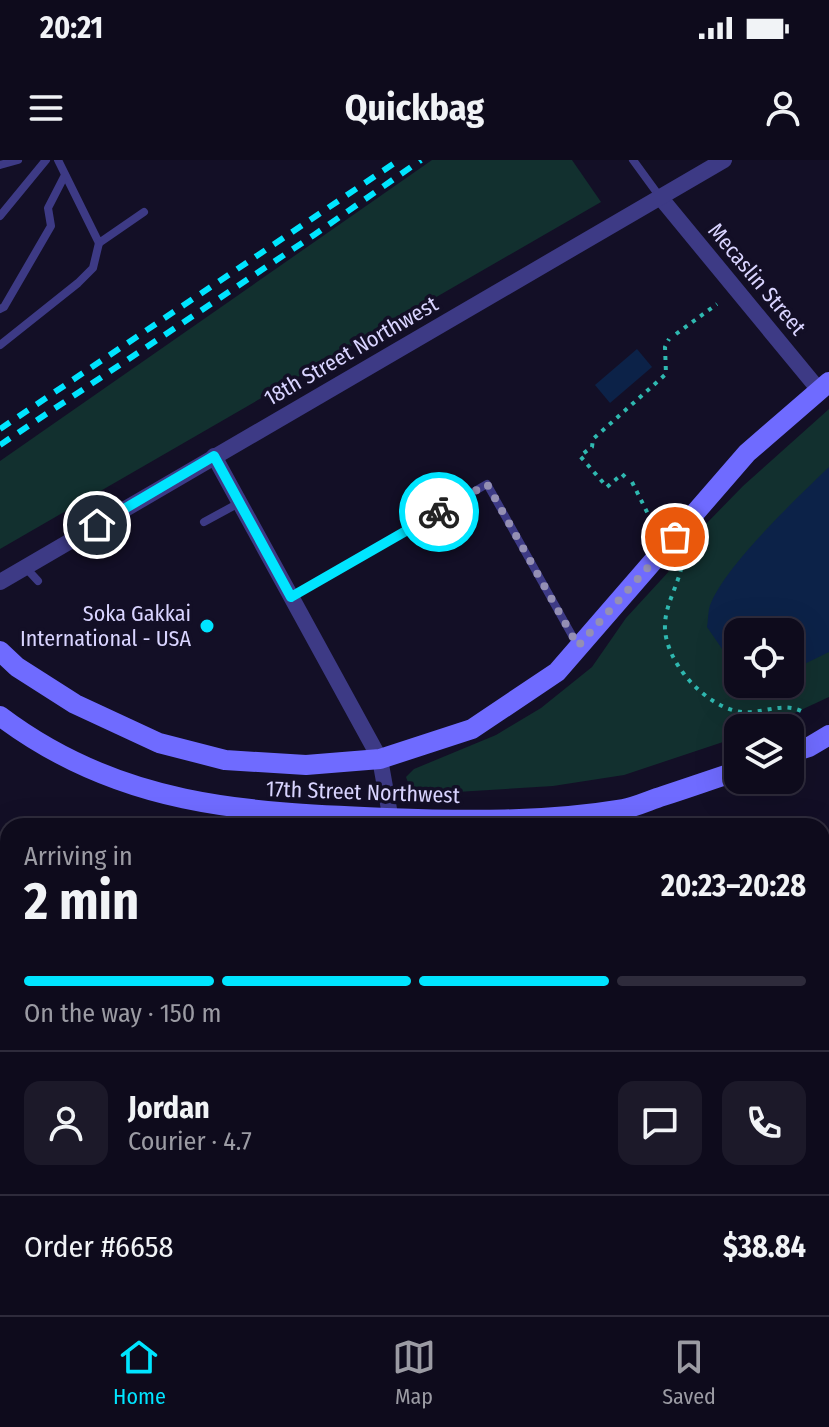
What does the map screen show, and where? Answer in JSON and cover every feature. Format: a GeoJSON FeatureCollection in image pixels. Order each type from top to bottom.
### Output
{"type":"FeatureCollection","features":[{"type":"Feature","properties":{"kind":"main road","name":"17th Street Northwest"},"geometry":{"type":"LineString","coordinates":[[0,651],[17,667],[75,704],[159,743],[225,760],[306,765],[380,759],[472,729],[557,672],[747,453],[824,386]]}},
{"type":"Feature","properties":{"kind":"main road","name":"17th Street Northwest"},"geometry":{"type":"LineString","coordinates":[[0,716],[65,757],[141,788],[214,806],[348,818]]}},
{"type":"Feature","properties":{"kind":"main road"},"geometry":{"type":"LineString","coordinates":[[804,749],[829,735]]}},
{"type":"Feature","properties":{"kind":"main road","name":"17th Street Northwest"},"geometry":{"type":"LineString","coordinates":[[547,818],[622,814],[724,776]]}},
{"type":"Feature","properties":{"kind":"street","name":"18th Street Northwest"},"geometry":{"type":"LineString","coordinates":[[0,582],[724,160]]}},
{"type":"Feature","properties":{"kind":"street","name":"Mecaslin Street"},"geometry":{"type":"LineString","coordinates":[[660,197],[824,386]]}},
{"type":"Feature","properties":{"kind":"street"},"geometry":{"type":"LineString","coordinates":[[214,456],[380,759],[391,818]]}},
{"type":"Feature","properties":{"kind":"lane"},"geometry":{"type":"LineString","coordinates":[[0,165],[18,160]]}},
{"type":"Feature","properties":{"kind":"lane"},"geometry":{"type":"LineString","coordinates":[[0,216],[46,160]]}},
{"type":"Feature","properties":{"kind":"lane"},"geometry":{"type":"LineString","coordinates":[[0,345],[93,268],[99,243],[58,160]]}},
{"type":"Feature","properties":{"kind":"lane"},"geometry":{"type":"LineString","coordinates":[[633,160],[660,197]]}},
{"type":"Feature","properties":{"kind":"lane"},"geometry":{"type":"LineString","coordinates":[[0,309],[51,226],[48,208],[65,175]]}},
{"type":"Feature","properties":{"kind":"lane"},"geometry":{"type":"LineString","coordinates":[[99,243],[144,212]]}},
{"type":"Feature","properties":{"kind":"lane"},"geometry":{"type":"LineString","coordinates":[[291,597],[487,484],[578,646]]}},
{"type":"Feature","properties":{"kind":"lane"},"geometry":{"type":"LineString","coordinates":[[204,522],[240,502]]}},
{"type":"Feature","properties":{"kind":"lane"},"geometry":{"type":"LineString","coordinates":[[26,567],[38,581]]}},
{"type":"Feature","properties":{"kind":"path"},"geometry":{"type":"LineString","coordinates":[[676,334],[717,304]]}},
{"type":"Feature","properties":{"kind":"path"},"geometry":{"type":"LineString","coordinates":[[625,477],[622,474],[607,487],[580,456],[592,447],[593,439],[666,374],[665,347],[669,339]]}},
{"type":"Feature","properties":{"kind":"path"},"geometry":{"type":"LineString","coordinates":[[632,482],[651,520]]}},
{"type":"Feature","properties":{"kind":"path"},"geometry":{"type":"LineString","coordinates":[[683,556],[664,627],[667,641],[680,667],[704,694],[729,709],[757,712],[792,706],[803,712]]}},
{"type":"Feature","properties":{"kind":"green space"},"geometry":{"type":"Polygon","coordinates":[[[432,160],[572,160],[601,202],[0,549],[0,461],[432,160]]]}},
{"type":"Feature","properties":{"kind":"green space"},"geometry":{"type":"Polygon","coordinates":[[[829,409],[829,697],[792,714],[724,714],[724,742],[624,775],[553,786],[424,794],[411,791],[406,777],[414,769],[496,735],[541,708],[592,667],[626,618],[683,556],[704,526],[743,486],[829,409]]]}},
{"type":"Feature","properties":{"kind":"water"},"geometry":{"type":"Polygon","coordinates":[[[637,349],[652,367],[610,403],[595,385],[637,349]]]}},
{"type":"Feature","properties":{"kind":"water"},"geometry":{"type":"Polygon","coordinates":[[[829,467],[829,652],[804,664],[804,618],[724,618],[724,652],[707,627],[709,609],[716,593],[743,555],[829,467]]]}},
{"type":"Feature","properties":{"kind":"railway"},"geometry":{"type":"LineString","coordinates":[[0,429],[399,160]]}},
{"type":"Feature","properties":{"kind":"railway"},"geometry":{"type":"LineString","coordinates":[[0,445],[421,160]]}},
{"type":"Feature","properties":{"kind":"way so far"},"geometry":{"type":"LineString","coordinates":[[439,512],[487,484],[578,646],[675,537]]}},
{"type":"Feature","properties":{"kind":"place","name":"Soka Gakkai International - USA"},"geometry":{"type":"Point","coordinates":[207,626]}},
{"type":"Feature","properties":{"kind":"route"},"geometry":{"type":"LineString","coordinates":[[97,525],[214,456],[291,597],[439,512]]}}]}
